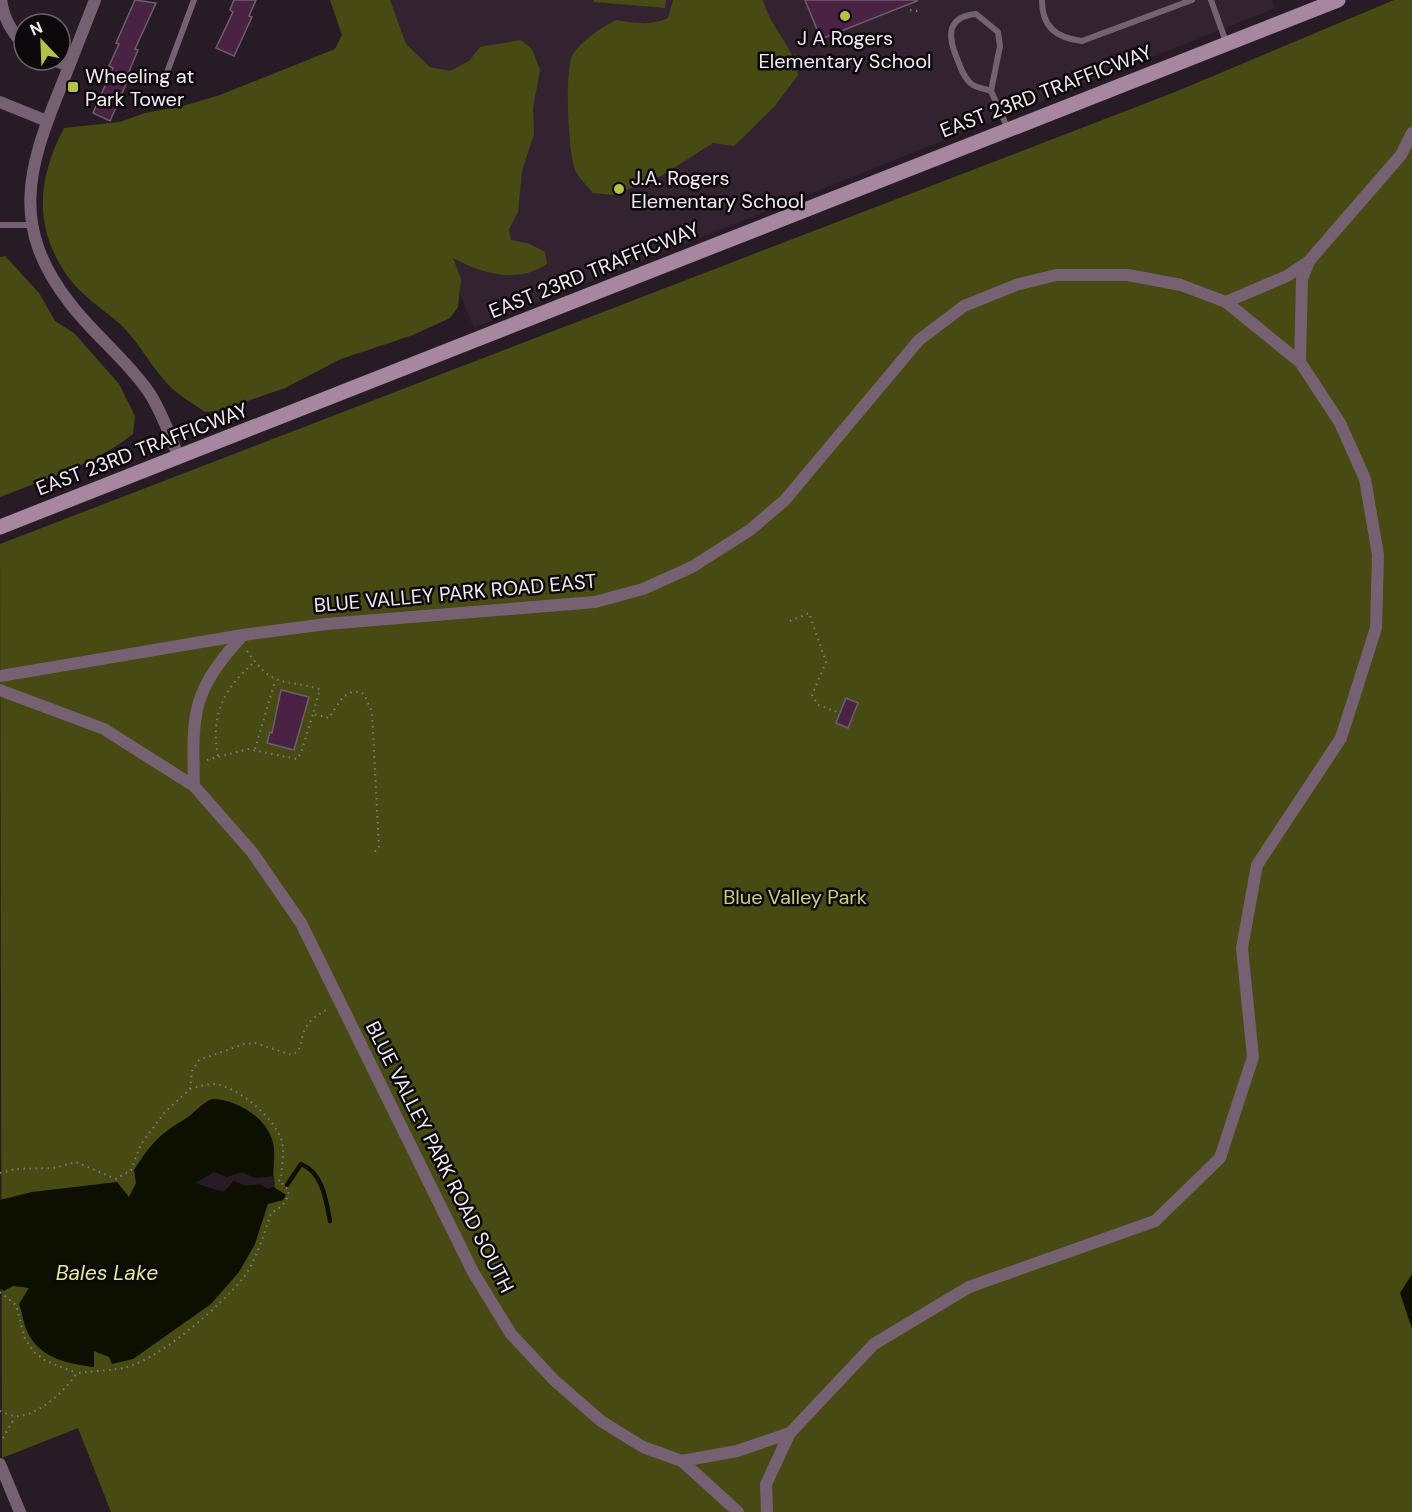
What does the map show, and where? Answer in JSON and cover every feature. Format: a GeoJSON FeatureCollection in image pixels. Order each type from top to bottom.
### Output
{"type":"FeatureCollection","features":[{"type":"Feature","properties":{"kind":"main road","name":"EAST 23RD TRAFFICWAY"},"geometry":{"type":"LineString","coordinates":[[0,527],[1338,0]]}},
{"type":"Feature","properties":{"kind":"street"},"geometry":{"type":"LineString","coordinates":[[1,0],[4,15],[12,32]]}},
{"type":"Feature","properties":{"kind":"street"},"geometry":{"type":"LineString","coordinates":[[72,58],[95,0]]}},
{"type":"Feature","properties":{"kind":"street"},"geometry":{"type":"LineString","coordinates":[[66,72],[46,121],[34,161],[30,192],[36,244],[50,275],[70,304],[104,338],[149,392],[179,457]]}},
{"type":"Feature","properties":{"kind":"street"},"geometry":{"type":"LineString","coordinates":[[0,102],[46,121]]}},
{"type":"Feature","properties":{"kind":"street"},"geometry":{"type":"LineString","coordinates":[[1226,302],[1287,276],[1309,261],[1401,155],[1412,133]]}},
{"type":"Feature","properties":{"kind":"street"},"geometry":{"type":"LineString","coordinates":[[1300,362],[1302,279],[1309,261]]}},
{"type":"Feature","properties":{"kind":"street","name":"BLUE VALLEY PARK ROAD EAST"},"geometry":{"type":"LineString","coordinates":[[0,676],[326,624],[595,602],[643,588],[692,567],[750,530],[785,500],[919,340],[964,306],[1016,285],[1056,275],[1128,275],[1182,285],[1226,302],[1300,362],[1340,423],[1365,479],[1378,555],[1376,628],[1341,738],[1257,865],[1242,948],[1253,1057],[1221,1158],[1155,1221],[969,1287],[874,1344],[790,1433]]}},
{"type":"Feature","properties":{"kind":"street"},"geometry":{"type":"LineString","coordinates":[[194,786],[195,714],[203,687],[214,668],[240,638]]}},
{"type":"Feature","properties":{"kind":"street","name":"BLUE VALLEY PARK ROAD SOUTH"},"geometry":{"type":"LineString","coordinates":[[0,690],[104,729],[194,786],[252,852],[279,887],[317,952],[374,1075],[473,1272],[512,1334],[554,1380],[601,1421],[644,1447],[682,1461],[738,1512]]}},
{"type":"Feature","properties":{"kind":"street"},"geometry":{"type":"LineString","coordinates":[[682,1461],[737,1451],[790,1433]]}},
{"type":"Feature","properties":{"kind":"street"},"geometry":{"type":"LineString","coordinates":[[766,1512],[766,1484],[790,1433]]}},
{"type":"Feature","properties":{"kind":"street"},"geometry":{"type":"LineString","coordinates":[[0,1464],[20,1512]]}},
{"type":"Feature","properties":{"kind":"lane"},"geometry":{"type":"LineString","coordinates":[[163,84],[194,0]]}},
{"type":"Feature","properties":{"kind":"lane"},"geometry":{"type":"LineString","coordinates":[[1042,0],[1046,23],[1054,34],[1065,39],[1082,41],[1191,0]]}},
{"type":"Feature","properties":{"kind":"lane"},"geometry":{"type":"LineString","coordinates":[[1211,0],[1226,44]]}},
{"type":"Feature","properties":{"kind":"lane"},"geometry":{"type":"LineString","coordinates":[[991,91],[972,84],[963,73],[949,43],[953,27],[965,15],[976,14],[998,32],[1000,46],[991,91],[1008,129]]}},
{"type":"Feature","properties":{"kind":"lane"},"geometry":{"type":"LineString","coordinates":[[0,225],[32,225]]}},
{"type":"Feature","properties":{"kind":"path"},"geometry":{"type":"LineString","coordinates":[[910,10],[918,11]]}},
{"type":"Feature","properties":{"kind":"path"},"geometry":{"type":"LineString","coordinates":[[790,621],[809,613],[826,662],[812,695],[818,705],[840,713]]}},
{"type":"Feature","properties":{"kind":"path"},"geometry":{"type":"LineString","coordinates":[[194,768],[218,756],[255,749],[291,760],[297,759],[302,753],[320,689],[275,681],[255,662],[240,638]]}},
{"type":"Feature","properties":{"kind":"path"},"geometry":{"type":"LineString","coordinates":[[218,756],[215,728],[218,709],[229,688],[255,662]]}},
{"type":"Feature","properties":{"kind":"path"},"geometry":{"type":"LineString","coordinates":[[255,749],[275,681]]}},
{"type":"Feature","properties":{"kind":"path"},"geometry":{"type":"LineString","coordinates":[[313,714],[329,718],[345,694],[352,691],[364,694],[370,704],[379,823],[379,848],[373,853]]}},
{"type":"Feature","properties":{"kind":"path"},"geometry":{"type":"LineString","coordinates":[[190,1089],[192,1071],[200,1060],[244,1044],[255,1043],[286,1055],[298,1052],[306,1027],[315,1017],[340,1002]]}},
{"type":"Feature","properties":{"kind":"path"},"geometry":{"type":"LineString","coordinates":[[0,1173],[15,1169],[54,1168],[76,1162],[116,1179],[131,1170],[141,1144],[165,1112],[190,1089],[213,1084],[222,1086],[251,1101],[261,1111],[282,1141],[281,1180],[289,1190],[288,1198],[283,1206],[271,1213],[259,1249],[244,1276],[219,1304],[145,1360],[123,1368],[77,1373],[46,1361],[34,1352],[25,1338],[17,1308],[0,1292]]}},
{"type":"Feature","properties":{"kind":"path"},"geometry":{"type":"LineString","coordinates":[[275,1181],[281,1180]]}},
{"type":"Feature","properties":{"kind":"path"},"geometry":{"type":"LineString","coordinates":[[0,1411],[15,1417],[26,1415],[48,1402],[69,1385],[77,1373]]}},
{"type":"Feature","properties":{"kind":"path"},"geometry":{"type":"LineString","coordinates":[[3,1438],[15,1417]]}},
{"type":"Feature","properties":{"kind":"shaded area","name":"J.A. Rogers Elementary School"},"geometry":{"type":"Polygon","coordinates":[[[337,0],[1272,0],[1275,8],[474,328],[337,0]]]}},
{"type":"Feature","properties":{"kind":"green space"},"geometry":{"type":"Polygon","coordinates":[[[330,0],[390,0],[406,44],[430,67],[450,71],[469,61],[480,47],[521,40],[532,49],[540,70],[533,108],[534,134],[522,171],[518,212],[509,229],[511,240],[530,244],[545,252],[547,264],[524,274],[512,275],[488,272],[453,258],[461,279],[458,307],[450,318],[413,335],[341,359],[285,388],[218,411],[205,412],[169,385],[120,324],[84,295],[66,274],[55,256],[44,219],[43,201],[49,165],[64,128],[120,122],[145,113],[183,106],[220,95],[335,49],[342,35],[330,0]]]}},
{"type":"Feature","properties":{"kind":"green space"},"geometry":{"type":"Polygon","coordinates":[[[594,0],[666,0],[665,8],[593,2],[594,0]]]}},
{"type":"Feature","properties":{"kind":"green space"},"geometry":{"type":"Polygon","coordinates":[[[673,0],[763,0],[766,10],[792,55],[798,75],[774,107],[734,146],[713,143],[661,176],[614,195],[593,193],[576,172],[573,163],[568,93],[570,62],[573,54],[598,30],[616,20],[649,23],[668,18],[673,0]]]}},
{"type":"Feature","properties":{"kind":"green space","name":"Blue Valley Park"},"geometry":{"type":"Polygon","coordinates":[[[1394,0],[1412,0],[1412,1512],[111,1512],[78,1428],[2,1458],[0,544],[1175,92],[1394,0]]]}},
{"type":"Feature","properties":{"kind":"green space"},"geometry":{"type":"Polygon","coordinates":[[[5,256],[39,293],[55,321],[74,333],[119,384],[135,416],[133,434],[118,445],[86,463],[0,497],[0,257],[5,256]]]}},
{"type":"Feature","properties":{"kind":"water","name":"Bales Lake"},"geometry":{"type":"Polygon","coordinates":[[[212,1099],[242,1107],[260,1120],[267,1129],[274,1148],[274,1187],[286,1195],[283,1200],[268,1204],[255,1244],[239,1272],[211,1304],[133,1359],[112,1364],[109,1357],[94,1351],[94,1367],[66,1362],[41,1350],[27,1331],[19,1304],[29,1288],[13,1286],[4,1291],[0,1288],[0,1200],[32,1192],[117,1182],[129,1197],[136,1183],[134,1170],[150,1147],[161,1135],[212,1099]]]}},
{"type":"Feature","properties":{"kind":"water"},"geometry":{"type":"Polygon","coordinates":[[[1412,1274],[1412,1329],[1400,1293],[1412,1274]]]}},
{"type":"Feature","properties":{"kind":"pier"},"geometry":{"type":"Polygon","coordinates":[[[214,1172],[227,1177],[242,1172],[254,1178],[274,1176],[275,1186],[268,1189],[259,1184],[246,1186],[234,1181],[223,1192],[195,1183],[214,1172]]]}},
{"type":"Feature","properties":{"kind":"building"},"geometry":{"type":"Polygon","coordinates":[[[135,0],[156,3],[135,49],[138,50],[128,74],[130,75],[110,121],[93,113],[113,68],[109,66],[119,44],[116,43],[135,0]]]}},
{"type":"Feature","properties":{"kind":"building"},"geometry":{"type":"Polygon","coordinates":[[[234,0],[256,0],[249,16],[252,17],[234,56],[216,48],[233,12],[230,10],[234,0]]]}},
{"type":"Feature","properties":{"kind":"building","name":"J A Rogers Elementary School"},"geometry":{"type":"Polygon","coordinates":[[[805,0],[917,0],[917,1],[821,39],[805,0]]]}},
{"type":"Feature","properties":{"kind":"building"},"geometry":{"type":"Polygon","coordinates":[[[281,690],[309,697],[294,750],[267,743],[270,732],[272,733],[281,690]]]}},
{"type":"Feature","properties":{"kind":"building"},"geometry":{"type":"Polygon","coordinates":[[[846,698],[858,703],[848,728],[836,723],[846,698]]]}},
{"type":"Feature","properties":{"kind":"waterway"},"geometry":{"type":"LineString","coordinates":[[287,1185],[301,1164],[308,1168],[319,1180],[330,1221]]}},
{"type":"Feature","properties":{"kind":"place","name":"J A Rogers Elementary School"},"geometry":{"type":"Point","coordinates":[845,16]}},
{"type":"Feature","properties":{"kind":"place","name":"Wheeling at Park Tower"},"geometry":{"type":"Point","coordinates":[73,87]}},
{"type":"Feature","properties":{"kind":"place","name":"J.A. Rogers Elementary School"},"geometry":{"type":"Point","coordinates":[619,189]}}]}
